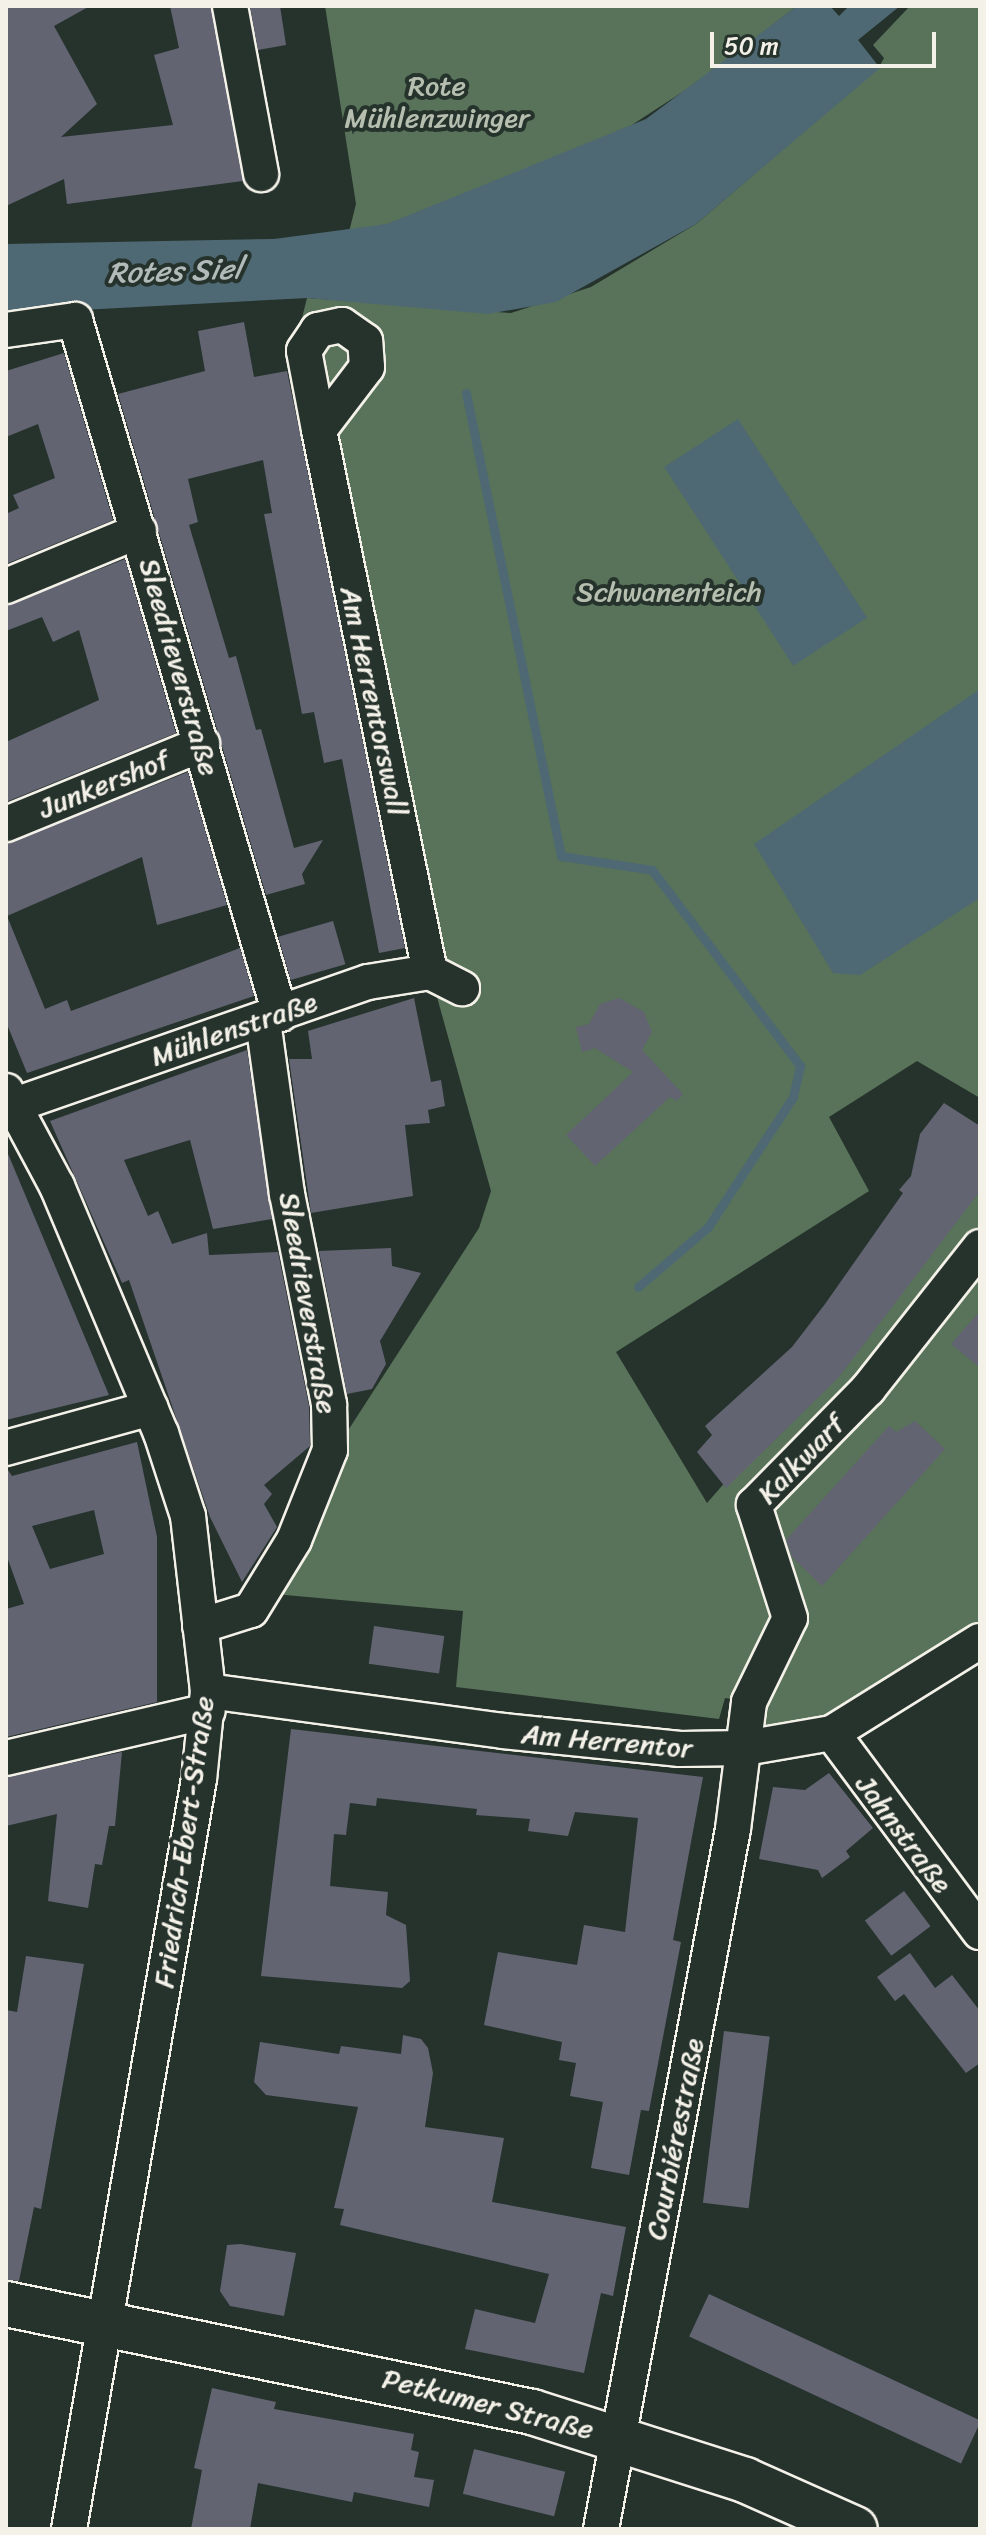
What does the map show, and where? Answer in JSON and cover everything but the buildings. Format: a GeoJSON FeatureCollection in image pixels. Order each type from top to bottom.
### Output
{"type":"FeatureCollection","features":[{"type":"Feature","properties":{"kind":"street"},"geometry":{"type":"LineString","coordinates":[[230,6],[261,174]]}},
{"type":"Feature","properties":{"kind":"street","name":"Sleedrieverstraße"},"geometry":{"type":"LineString","coordinates":[[6,330],[75,320],[202,744],[272,1017],[287,1194],[329,1404],[330,1450],[294,1540],[251,1610],[200,1626]]}},
{"type":"Feature","properties":{"kind":"street","name":"Am Herrentorswall"},"geometry":{"type":"LineString","coordinates":[[319,430],[430,972]]}},
{"type":"Feature","properties":{"kind":"street"},"geometry":{"type":"LineString","coordinates":[[6,586],[139,531]]}},
{"type":"Feature","properties":{"kind":"street","name":"Junkershof"},"geometry":{"type":"LineString","coordinates":[[6,824],[202,744]]}},
{"type":"Feature","properties":{"kind":"street"},"geometry":{"type":"LineString","coordinates":[[430,972],[462,988]]}},
{"type":"Feature","properties":{"kind":"street","name":"Mühlenstraße"},"geometry":{"type":"LineString","coordinates":[[8,1101],[272,1017],[368,982],[430,972]]}},
{"type":"Feature","properties":{"kind":"street","name":"Friedrich-Ebert-Straße"},"geometry":{"type":"LineString","coordinates":[[8,1101],[57,1186],[151,1408],[188,1516],[208,1701],[107,2322],[69,2529]]}},
{"type":"Feature","properties":{"kind":"street","name":"Kalkwarf"},"geometry":{"type":"LineString","coordinates":[[745,1748],[749,1702],[790,1618],[754,1505],[868,1389],[980,1247]]}},
{"type":"Feature","properties":{"kind":"street"},"geometry":{"type":"LineString","coordinates":[[6,1448],[151,1408]]}},
{"type":"Feature","properties":{"kind":"street","name":"Am Herrentor"},"geometry":{"type":"LineString","coordinates":[[208,1701],[680,1749],[745,1748],[832,1733],[980,1641]]}},
{"type":"Feature","properties":{"kind":"street"},"geometry":{"type":"LineString","coordinates":[[6,1758],[208,1701]]}},
{"type":"Feature","properties":{"kind":"street","name":"Jahnstraße"},"geometry":{"type":"LineString","coordinates":[[832,1733],[980,1932]]}},
{"type":"Feature","properties":{"kind":"street","name":"Courbiérestraße"},"geometry":{"type":"LineString","coordinates":[[601,2529],[745,1748]]}},
{"type":"Feature","properties":{"kind":"street","name":"Petkumer Straße"},"geometry":{"type":"LineString","coordinates":[[6,2304],[436,2389],[620,2437],[745,2480],[855,2529]]}},
{"type":"Feature","properties":{"kind":"green space","name":"Rote Mühlenzwinger"},"geometry":{"type":"Polygon","coordinates":[[[325,6],[797,6],[704,78],[621,132],[388,224],[349,232],[356,204],[325,6]]]}},
{"type":"Feature","properties":{"kind":"green space","name":"Schwanenteich"},"geometry":{"type":"Polygon","coordinates":[[[910,6],[980,6],[980,1098],[917,1061],[829,1117],[869,1191],[616,1352],[707,1503],[980,1191],[980,1641],[873,1710],[745,1748],[748,1702],[725,1698],[719,1719],[456,1687],[463,1611],[263,1593],[325,1466],[479,1228],[491,1191],[430,972],[301,322],[307,298],[511,313],[591,287],[696,224],[879,67],[884,58],[873,45],[910,6]]]}},
{"type":"Feature","properties":{"kind":"water","name":"Rotes Siel"},"geometry":{"type":"Polygon","coordinates":[[[797,6],[830,6],[839,16],[849,6],[900,6],[858,40],[880,68],[696,224],[556,302],[488,314],[307,298],[6,314],[6,244],[274,239],[387,224],[646,119],[797,6]]]}},
{"type":"Feature","properties":{"kind":"water"},"geometry":{"type":"Polygon","coordinates":[[[738,419],[867,618],[793,666],[664,467],[738,419]]]}},
{"type":"Feature","properties":{"kind":"water"},"geometry":{"type":"Polygon","coordinates":[[[980,689],[980,898],[860,975],[833,973],[754,844],[980,689]]]}},
{"type":"Feature","properties":{"kind":"waterway"},"geometry":{"type":"LineString","coordinates":[[466,393],[561,856],[652,870],[800,1066],[793,1097],[708,1227],[638,1287]]}}]}
